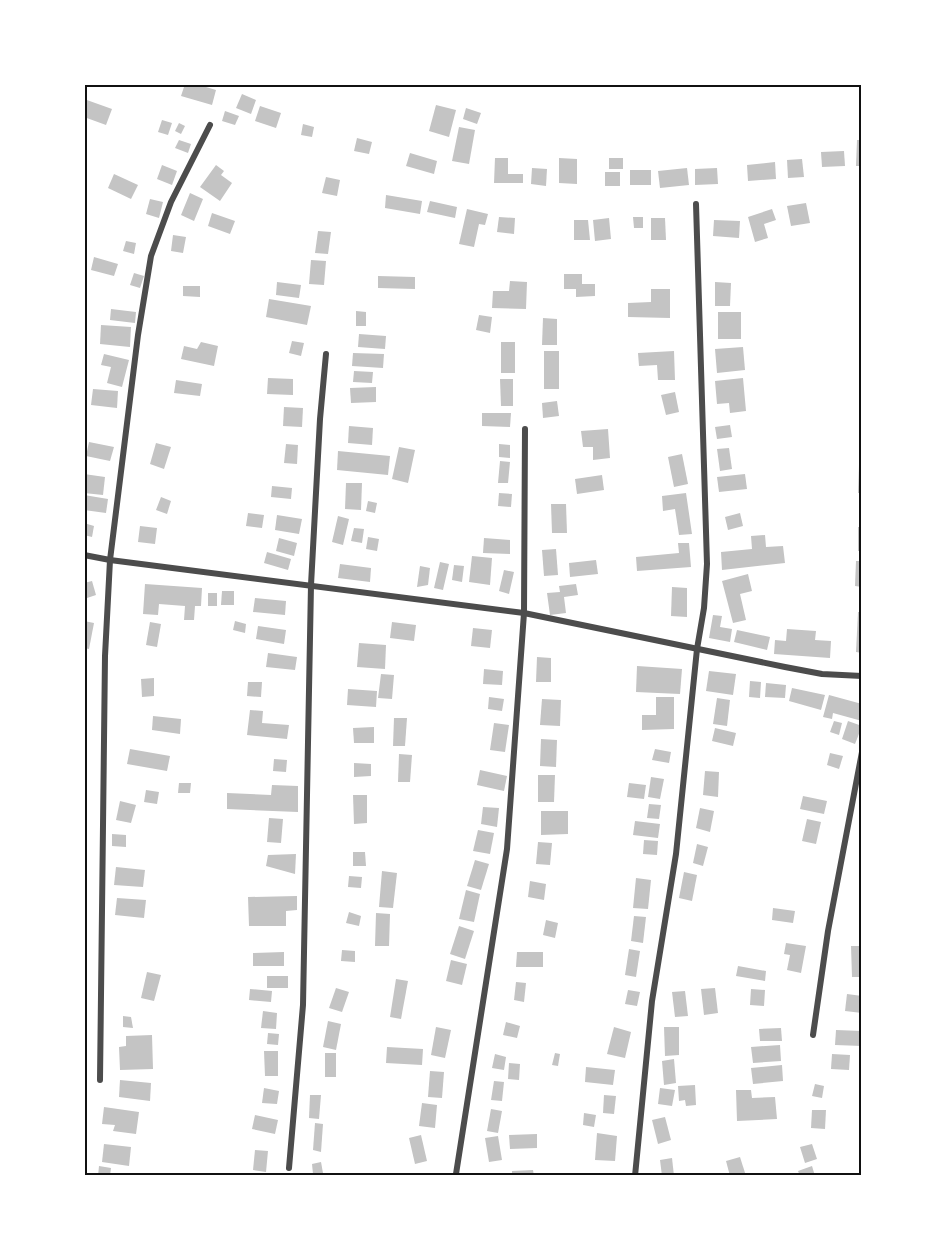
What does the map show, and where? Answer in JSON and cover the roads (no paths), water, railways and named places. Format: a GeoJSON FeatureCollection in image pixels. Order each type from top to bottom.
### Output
{"type":"FeatureCollection","features":[{"type":"Feature","properties":{"kind":"street"},"geometry":{"type":"LineString","coordinates":[[100,1080],[105,656],[110,560],[138,335],[151,256],[171,202],[210,125]]}},
{"type":"Feature","properties":{"kind":"street"},"geometry":{"type":"LineString","coordinates":[[635,1176],[652,1001],[676,854],[697,649],[704,608],[707,528],[696,204]]}},
{"type":"Feature","properties":{"kind":"street"},"geometry":{"type":"LineString","coordinates":[[289,1168],[303,1005],[311,585],[326,354]]}},
{"type":"Feature","properties":{"kind":"street"},"geometry":{"type":"LineString","coordinates":[[456,1174],[507,849],[524,613],[525,429]]}},
{"type":"Feature","properties":{"kind":"street"},"geometry":{"type":"LineString","coordinates":[[84,555],[524,613],[822,674],[862,676]]}},
{"type":"Feature","properties":{"kind":"street"},"geometry":{"type":"LineString","coordinates":[[813,1035],[828,931],[862,752]]}}]}
